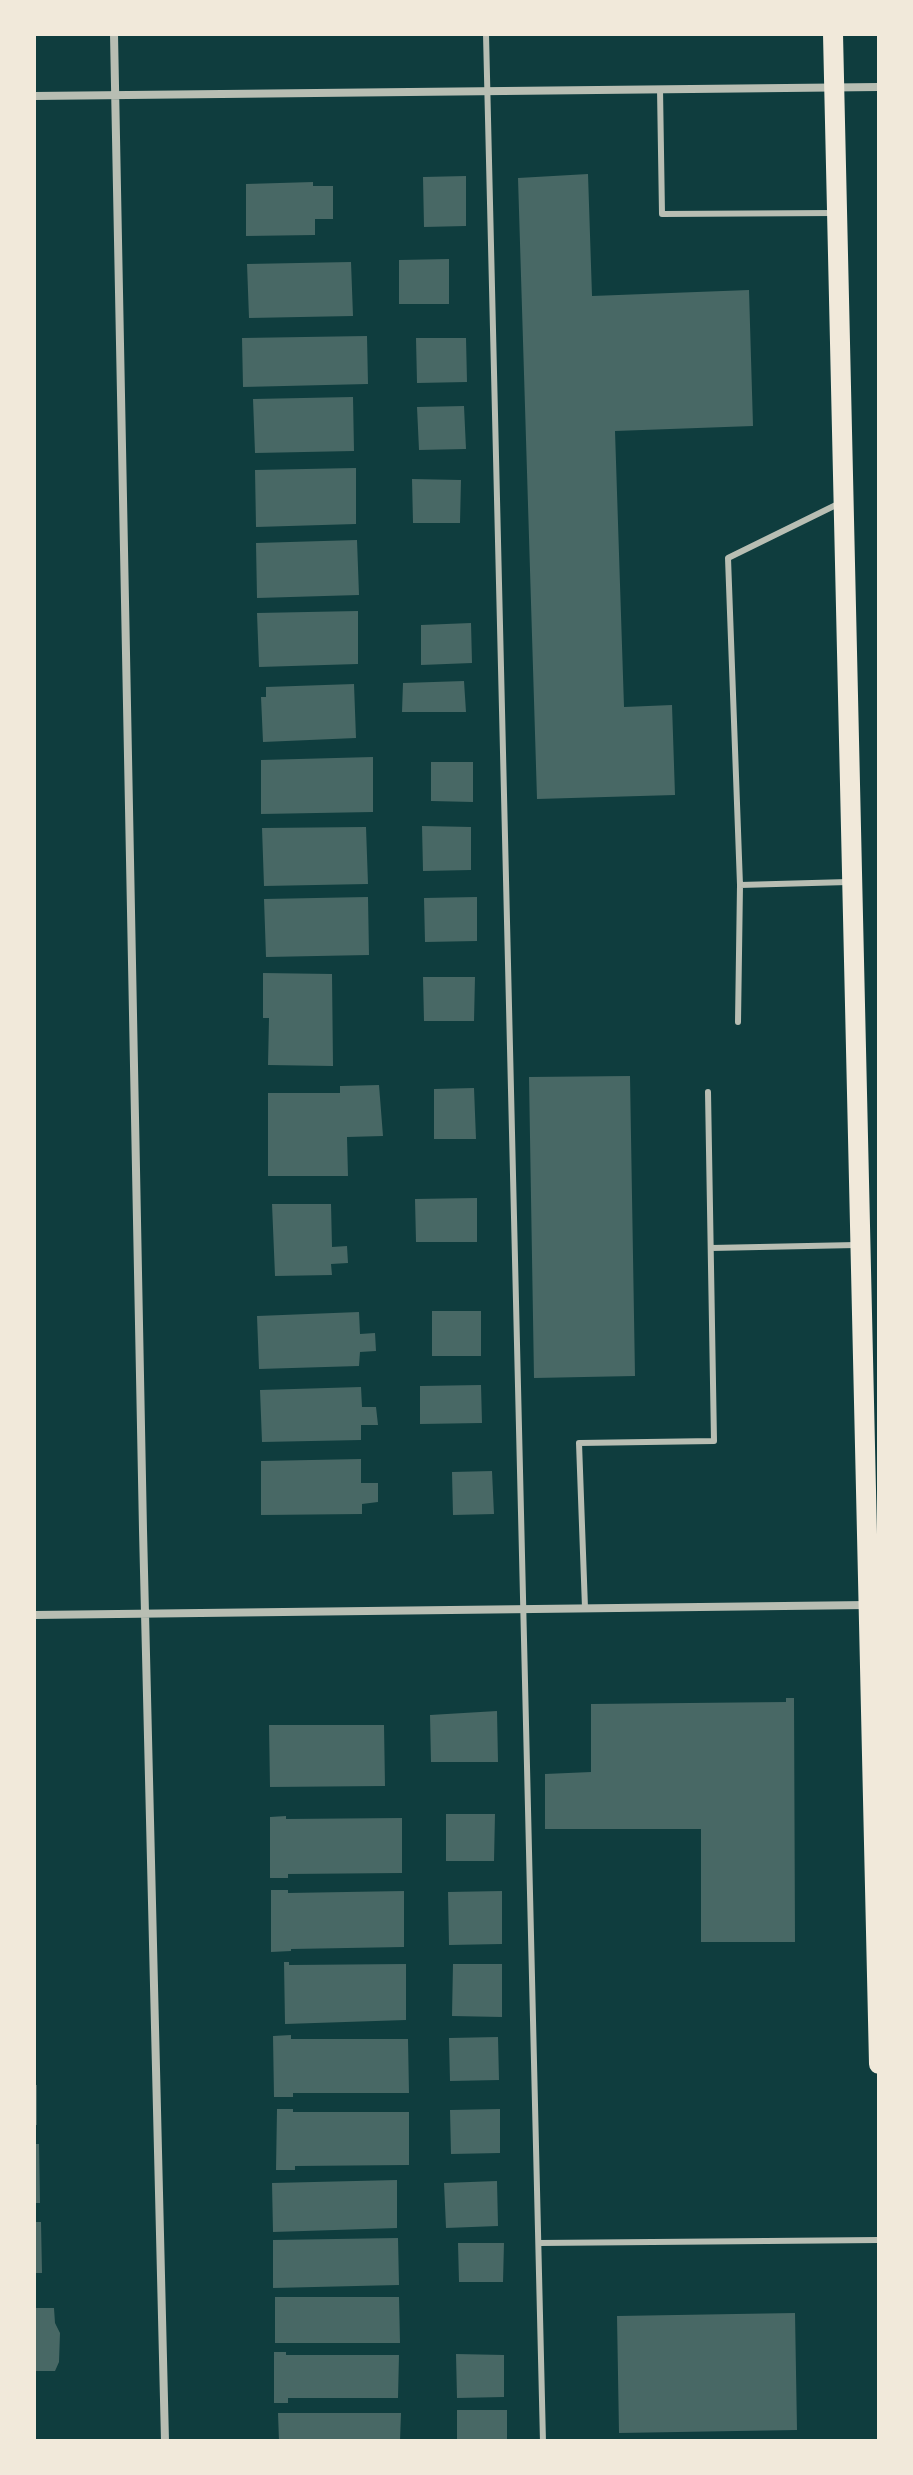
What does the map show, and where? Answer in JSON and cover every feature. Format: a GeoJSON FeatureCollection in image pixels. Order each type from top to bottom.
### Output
{"type":"FeatureCollection","features":[{"type":"Feature","properties":{"kind":"main road"},"geometry":{"type":"LineString","coordinates":[[833,34],[860,1245],[874,1604],[879,2064]]}},
{"type":"Feature","properties":{"kind":"street"},"geometry":{"type":"LineString","coordinates":[[114,34],[145,1614],[165,2441]]}},
{"type":"Feature","properties":{"kind":"street"},"geometry":{"type":"LineString","coordinates":[[34,96],[879,87]]}},
{"type":"Feature","properties":{"kind":"street"},"geometry":{"type":"LineString","coordinates":[[34,1615],[874,1604]]}},
{"type":"Feature","properties":{"kind":"lane"},"geometry":{"type":"LineString","coordinates":[[486,34],[543,2441]]}},
{"type":"Feature","properties":{"kind":"lane"},"geometry":{"type":"LineString","coordinates":[[660,89],[662,214],[836,213]]}},
{"type":"Feature","properties":{"kind":"lane"},"geometry":{"type":"LineString","coordinates":[[738,1022],[740,885],[728,558],[843,501]]}},
{"type":"Feature","properties":{"kind":"lane"},"geometry":{"type":"LineString","coordinates":[[740,885],[851,882]]}},
{"type":"Feature","properties":{"kind":"lane"},"geometry":{"type":"LineString","coordinates":[[585,1608],[579,1443],[714,1441],[708,1092]]}},
{"type":"Feature","properties":{"kind":"lane"},"geometry":{"type":"LineString","coordinates":[[711,1248],[860,1245]]}},
{"type":"Feature","properties":{"kind":"lane"},"geometry":{"type":"LineString","coordinates":[[539,2243],[879,2240]]}},
{"type":"Feature","properties":{"kind":"building"},"geometry":{"type":"Polygon","coordinates":[[[588,174],[592,296],[749,290],[753,426],[615,431],[624,707],[672,705],[675,795],[537,799],[518,178],[588,174]]]}},
{"type":"Feature","properties":{"kind":"building"},"geometry":{"type":"Polygon","coordinates":[[[466,176],[466,226],[424,227],[423,177],[466,176]]]}},
{"type":"Feature","properties":{"kind":"building"},"geometry":{"type":"Polygon","coordinates":[[[313,182],[313,186],[333,186],[333,219],[315,219],[315,235],[246,236],[246,184],[313,182]]]}},
{"type":"Feature","properties":{"kind":"building"},"geometry":{"type":"Polygon","coordinates":[[[449,259],[449,304],[399,304],[399,260],[449,259]]]}},
{"type":"Feature","properties":{"kind":"building"},"geometry":{"type":"Polygon","coordinates":[[[351,262],[353,316],[249,318],[247,264],[351,262]]]}},
{"type":"Feature","properties":{"kind":"building"},"geometry":{"type":"Polygon","coordinates":[[[367,336],[368,384],[243,387],[242,338],[367,336]]]}},
{"type":"Feature","properties":{"kind":"building"},"geometry":{"type":"Polygon","coordinates":[[[416,338],[466,338],[467,382],[417,383],[416,338]]]}},
{"type":"Feature","properties":{"kind":"building"},"geometry":{"type":"Polygon","coordinates":[[[353,397],[354,451],[255,453],[253,399],[353,397]]]}},
{"type":"Feature","properties":{"kind":"building"},"geometry":{"type":"Polygon","coordinates":[[[464,406],[466,449],[419,450],[417,407],[464,406]]]}},
{"type":"Feature","properties":{"kind":"building"},"geometry":{"type":"Polygon","coordinates":[[[356,468],[356,524],[256,527],[255,470],[356,468]]]}},
{"type":"Feature","properties":{"kind":"building"},"geometry":{"type":"Polygon","coordinates":[[[412,479],[461,480],[460,523],[413,523],[412,479]]]}},
{"type":"Feature","properties":{"kind":"building"},"geometry":{"type":"Polygon","coordinates":[[[357,540],[359,595],[257,598],[256,543],[357,540]]]}},
{"type":"Feature","properties":{"kind":"building"},"geometry":{"type":"Polygon","coordinates":[[[358,611],[358,664],[259,667],[257,613],[358,611]]]}},
{"type":"Feature","properties":{"kind":"building"},"geometry":{"type":"Polygon","coordinates":[[[471,623],[472,663],[421,665],[421,625],[471,623]]]}},
{"type":"Feature","properties":{"kind":"building"},"geometry":{"type":"Polygon","coordinates":[[[464,681],[466,712],[402,712],[403,683],[464,681]]]}},
{"type":"Feature","properties":{"kind":"building"},"geometry":{"type":"Polygon","coordinates":[[[354,684],[356,738],[263,742],[261,697],[266,697],[266,687],[354,684]]]}},
{"type":"Feature","properties":{"kind":"building"},"geometry":{"type":"Polygon","coordinates":[[[373,757],[373,812],[261,814],[261,760],[373,757]]]}},
{"type":"Feature","properties":{"kind":"building"},"geometry":{"type":"Polygon","coordinates":[[[431,762],[473,762],[473,802],[431,801],[431,762]]]}},
{"type":"Feature","properties":{"kind":"building"},"geometry":{"type":"Polygon","coordinates":[[[422,826],[471,827],[471,870],[423,871],[422,826]]]}},
{"type":"Feature","properties":{"kind":"building"},"geometry":{"type":"Polygon","coordinates":[[[366,827],[368,884],[264,886],[262,828],[366,827]]]}},
{"type":"Feature","properties":{"kind":"building"},"geometry":{"type":"Polygon","coordinates":[[[368,897],[369,955],[266,957],[264,899],[368,897]]]}},
{"type":"Feature","properties":{"kind":"building"},"geometry":{"type":"Polygon","coordinates":[[[477,897],[477,941],[425,942],[424,898],[477,897]]]}},
{"type":"Feature","properties":{"kind":"building"},"geometry":{"type":"Polygon","coordinates":[[[263,973],[332,974],[333,1066],[268,1065],[269,1018],[263,1018],[263,973]]]}},
{"type":"Feature","properties":{"kind":"building"},"geometry":{"type":"Polygon","coordinates":[[[423,977],[475,977],[474,1021],[424,1021],[423,977]]]}},
{"type":"Feature","properties":{"kind":"building"},"geometry":{"type":"Polygon","coordinates":[[[630,1076],[635,1376],[534,1378],[529,1077],[630,1076]]]}},
{"type":"Feature","properties":{"kind":"building"},"geometry":{"type":"Polygon","coordinates":[[[379,1085],[383,1136],[347,1137],[348,1176],[268,1176],[268,1093],[340,1093],[340,1086],[379,1085]]]}},
{"type":"Feature","properties":{"kind":"building"},"geometry":{"type":"Polygon","coordinates":[[[474,1088],[476,1139],[434,1139],[434,1089],[474,1088]]]}},
{"type":"Feature","properties":{"kind":"building"},"geometry":{"type":"Polygon","coordinates":[[[477,1198],[477,1242],[416,1242],[415,1199],[477,1198]]]}},
{"type":"Feature","properties":{"kind":"building"},"geometry":{"type":"Polygon","coordinates":[[[272,1204],[331,1204],[332,1247],[347,1246],[348,1263],[331,1264],[332,1275],[275,1276],[272,1204]]]}},
{"type":"Feature","properties":{"kind":"building"},"geometry":{"type":"Polygon","coordinates":[[[432,1311],[481,1311],[481,1356],[432,1356],[432,1311]]]}},
{"type":"Feature","properties":{"kind":"building"},"geometry":{"type":"Polygon","coordinates":[[[359,1312],[360,1334],[375,1333],[376,1351],[360,1352],[359,1366],[259,1369],[257,1316],[359,1312]]]}},
{"type":"Feature","properties":{"kind":"building"},"geometry":{"type":"Polygon","coordinates":[[[481,1385],[482,1423],[420,1424],[420,1386],[481,1385]]]}},
{"type":"Feature","properties":{"kind":"building"},"geometry":{"type":"Polygon","coordinates":[[[361,1387],[362,1407],[376,1407],[378,1425],[361,1425],[361,1440],[262,1442],[260,1390],[361,1387]]]}},
{"type":"Feature","properties":{"kind":"building"},"geometry":{"type":"Polygon","coordinates":[[[361,1459],[361,1483],[378,1483],[378,1502],[362,1504],[362,1514],[261,1515],[261,1461],[361,1459]]]}},
{"type":"Feature","properties":{"kind":"building"},"geometry":{"type":"Polygon","coordinates":[[[492,1471],[494,1514],[453,1515],[452,1472],[492,1471]]]}},
{"type":"Feature","properties":{"kind":"building"},"geometry":{"type":"Polygon","coordinates":[[[786,1698],[794,1698],[795,1942],[701,1942],[701,1829],[545,1829],[545,1774],[591,1772],[591,1704],[786,1702],[786,1698]]]}},
{"type":"Feature","properties":{"kind":"building"},"geometry":{"type":"Polygon","coordinates":[[[497,1711],[498,1762],[431,1762],[430,1715],[497,1711]]]}},
{"type":"Feature","properties":{"kind":"building"},"geometry":{"type":"Polygon","coordinates":[[[269,1725],[384,1725],[385,1786],[270,1787],[269,1725]]]}},
{"type":"Feature","properties":{"kind":"building"},"geometry":{"type":"Polygon","coordinates":[[[446,1814],[495,1814],[494,1861],[446,1861],[446,1814]]]}},
{"type":"Feature","properties":{"kind":"building"},"geometry":{"type":"Polygon","coordinates":[[[286,1816],[286,1819],[402,1818],[402,1873],[288,1874],[288,1878],[270,1878],[270,1817],[286,1816]]]}},
{"type":"Feature","properties":{"kind":"building"},"geometry":{"type":"Polygon","coordinates":[[[271,1890],[288,1890],[288,1893],[404,1891],[404,1947],[271,1952],[271,1890]]]}},
{"type":"Feature","properties":{"kind":"building"},"geometry":{"type":"Polygon","coordinates":[[[502,1891],[502,1944],[449,1945],[448,1892],[502,1891]]]}},
{"type":"Feature","properties":{"kind":"building"},"geometry":{"type":"Polygon","coordinates":[[[284,1962],[289,1962],[289,1965],[406,1964],[406,2020],[285,2024],[284,1962]]]}},
{"type":"Feature","properties":{"kind":"building"},"geometry":{"type":"Polygon","coordinates":[[[453,1964],[502,1964],[502,2017],[452,2016],[453,1964]]]}},
{"type":"Feature","properties":{"kind":"building"},"geometry":{"type":"Polygon","coordinates":[[[291,2035],[291,2039],[408,2039],[409,2093],[293,2093],[293,2097],[274,2097],[273,2036],[291,2035]]]}},
{"type":"Feature","properties":{"kind":"building"},"geometry":{"type":"Polygon","coordinates":[[[498,2037],[499,2080],[450,2081],[449,2038],[498,2037]]]}},
{"type":"Feature","properties":{"kind":"building"},"geometry":{"type":"Polygon","coordinates":[[[34,2085],[37,2085],[37,2125],[34,2125],[34,2085]]]}},
{"type":"Feature","properties":{"kind":"building"},"geometry":{"type":"Polygon","coordinates":[[[277,2109],[293,2109],[293,2112],[409,2112],[409,2165],[295,2166],[295,2170],[276,2170],[277,2109]]]}},
{"type":"Feature","properties":{"kind":"building"},"geometry":{"type":"Polygon","coordinates":[[[500,2109],[500,2153],[451,2154],[450,2110],[500,2109]]]}},
{"type":"Feature","properties":{"kind":"building"},"geometry":{"type":"Polygon","coordinates":[[[34,2144],[39,2144],[40,2203],[34,2203],[34,2144]]]}},
{"type":"Feature","properties":{"kind":"building"},"geometry":{"type":"Polygon","coordinates":[[[397,2180],[397,2228],[273,2232],[272,2183],[397,2180]]]}},
{"type":"Feature","properties":{"kind":"building"},"geometry":{"type":"Polygon","coordinates":[[[497,2181],[498,2226],[446,2228],[444,2183],[497,2181]]]}},
{"type":"Feature","properties":{"kind":"building"},"geometry":{"type":"Polygon","coordinates":[[[34,2222],[41,2222],[42,2273],[34,2273],[34,2222]]]}},
{"type":"Feature","properties":{"kind":"building"},"geometry":{"type":"Polygon","coordinates":[[[398,2238],[399,2285],[273,2288],[273,2240],[398,2238]]]}},
{"type":"Feature","properties":{"kind":"building"},"geometry":{"type":"Polygon","coordinates":[[[458,2243],[504,2243],[503,2282],[459,2282],[458,2243]]]}},
{"type":"Feature","properties":{"kind":"building"},"geometry":{"type":"Polygon","coordinates":[[[275,2297],[399,2297],[400,2343],[275,2343],[275,2297]]]}},
{"type":"Feature","properties":{"kind":"building"},"geometry":{"type":"Polygon","coordinates":[[[34,2308],[54,2308],[55,2323],[60,2333],[59,2362],[55,2371],[34,2371],[34,2308]]]}},
{"type":"Feature","properties":{"kind":"building"},"geometry":{"type":"Polygon","coordinates":[[[795,2313],[797,2430],[619,2433],[617,2316],[795,2313]]]}},
{"type":"Feature","properties":{"kind":"building"},"geometry":{"type":"Polygon","coordinates":[[[274,2352],[286,2352],[286,2355],[399,2355],[398,2398],[288,2398],[288,2403],[274,2403],[274,2352]]]}},
{"type":"Feature","properties":{"kind":"building"},"geometry":{"type":"Polygon","coordinates":[[[456,2354],[504,2355],[504,2397],[457,2398],[456,2354]]]}},
{"type":"Feature","properties":{"kind":"building"},"geometry":{"type":"Polygon","coordinates":[[[457,2410],[507,2410],[507,2441],[457,2441],[457,2410]]]}},
{"type":"Feature","properties":{"kind":"building"},"geometry":{"type":"Polygon","coordinates":[[[278,2413],[401,2413],[400,2441],[279,2441],[278,2413]]]}}]}
